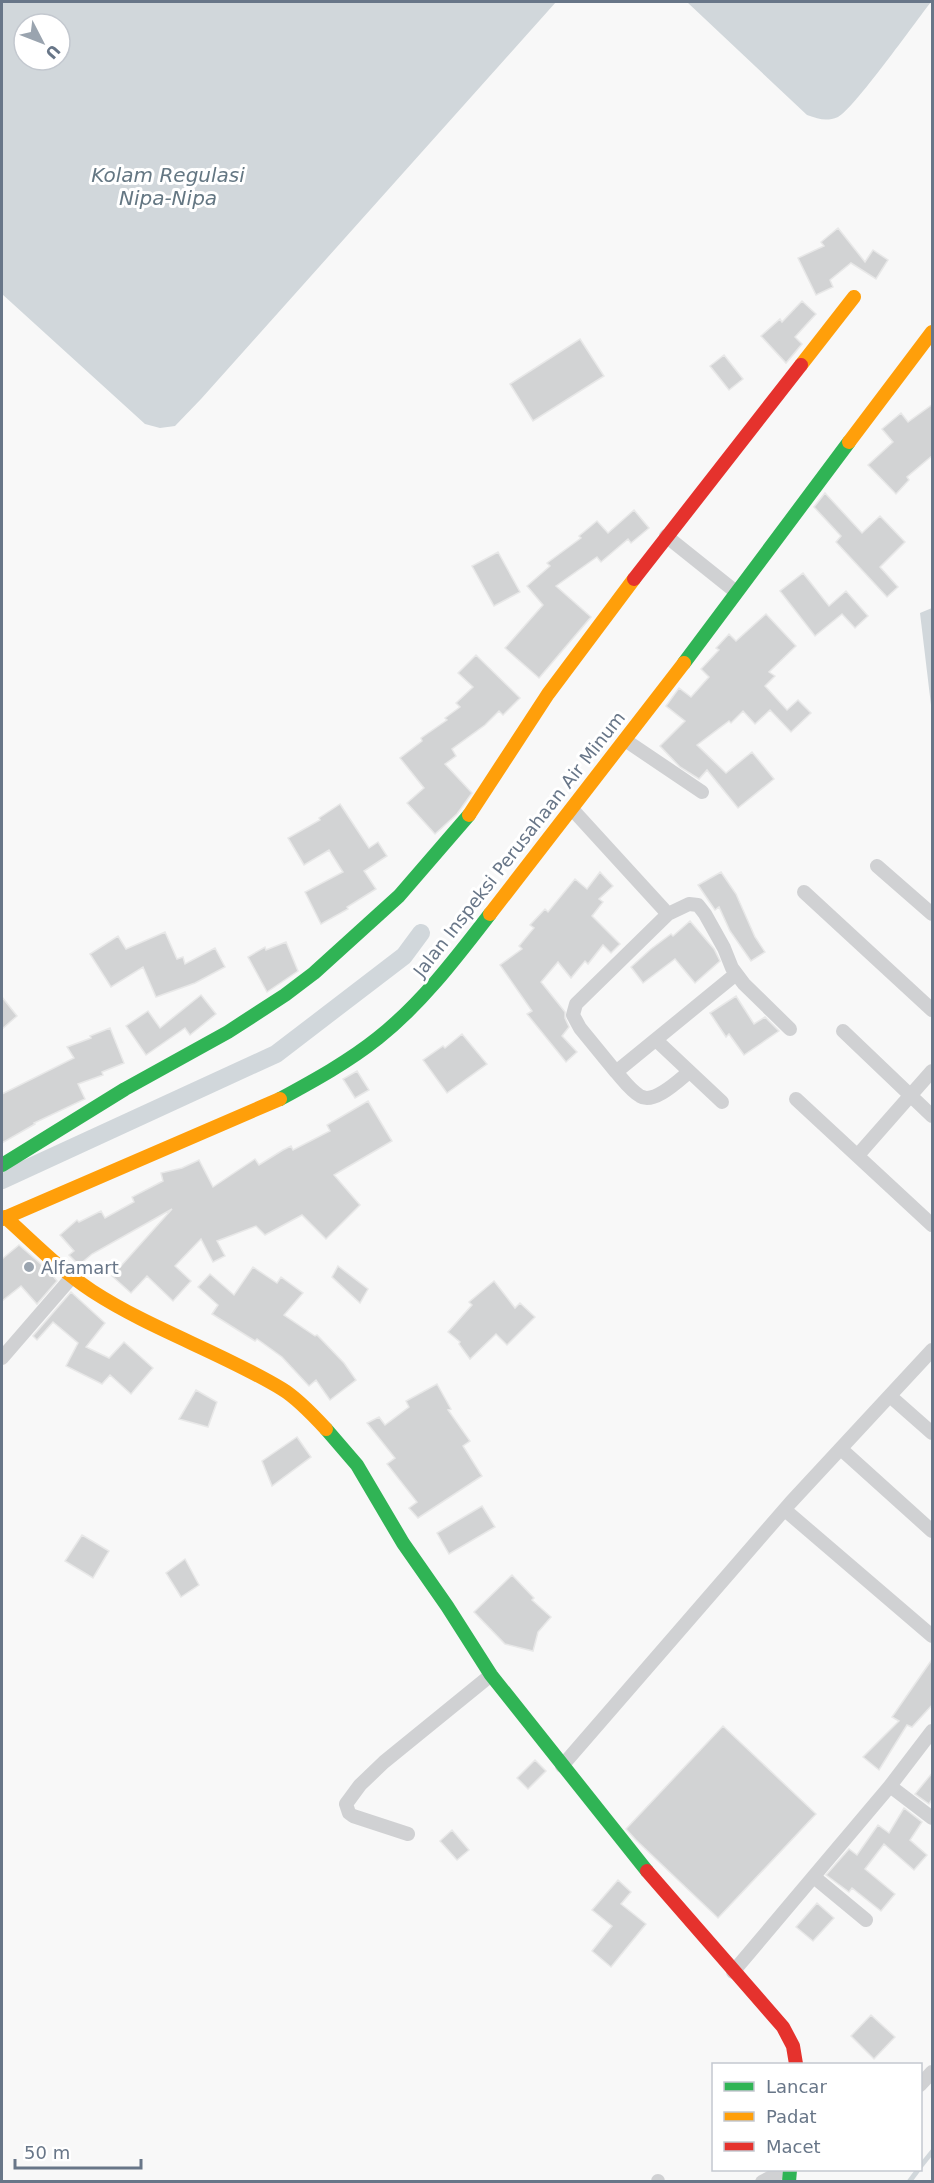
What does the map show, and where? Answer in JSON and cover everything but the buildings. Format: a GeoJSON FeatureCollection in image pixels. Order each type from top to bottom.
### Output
{"type":"FeatureCollection","features":[{"type":"Feature","properties":{"kind":"street"},"geometry":{"type":"LineString","coordinates":[[2,1165],[125,1089],[228,1032],[285,995],[314,973],[399,896],[460,827],[485,794],[548,694],[666,536],[854,297]]}},
{"type":"Feature","properties":{"kind":"street","name":"Jalan Inspeksi Perusahaan Air Minum"},"geometry":{"type":"LineString","coordinates":[[3,1218],[281,1099],[378,1038],[416,1003],[455,960],[572,809],[716,622],[736,592],[933,332]]}},
{"type":"Feature","properties":{"kind":"street"},"geometry":{"type":"LineString","coordinates":[[666,536],[736,592]]}},
{"type":"Feature","properties":{"kind":"street"},"geometry":{"type":"LineString","coordinates":[[625,740],[702,792]]}},
{"type":"Feature","properties":{"kind":"street"},"geometry":{"type":"LineString","coordinates":[[572,809],[668,914]]}},
{"type":"Feature","properties":{"kind":"street"},"geometry":{"type":"LineString","coordinates":[[877,866],[933,914]]}},
{"type":"Feature","properties":{"kind":"street"},"geometry":{"type":"LineString","coordinates":[[804,892],[933,1010]]}},
{"type":"Feature","properties":{"kind":"street"},"geometry":{"type":"LineString","coordinates":[[689,1072],[667,1090],[654,1097],[639,1096],[580,1028],[573,1011],[576,1004],[668,914],[689,903],[698,905],[705,914],[736,974],[790,1029]]}},
{"type":"Feature","properties":{"kind":"street"},"geometry":{"type":"LineString","coordinates":[[616,1072],[736,974]]}},
{"type":"Feature","properties":{"kind":"street"},"geometry":{"type":"LineString","coordinates":[[843,1031],[933,1116]]}},
{"type":"Feature","properties":{"kind":"street"},"geometry":{"type":"LineString","coordinates":[[656,1040],[722,1102]]}},
{"type":"Feature","properties":{"kind":"street"},"geometry":{"type":"LineString","coordinates":[[858,1155],[933,1071]]}},
{"type":"Feature","properties":{"kind":"street"},"geometry":{"type":"LineString","coordinates":[[796,1099],[933,1225]]}},
{"type":"Feature","properties":{"kind":"street"},"geometry":{"type":"LineString","coordinates":[[3,1218],[72,1277],[92,1291],[158,1328],[200,1346],[284,1390],[323,1426],[357,1465],[403,1543],[491,1675],[622,1843],[783,2027],[793,2046],[796,2063]]}},
{"type":"Feature","properties":{"kind":"street"},"geometry":{"type":"LineString","coordinates":[[2,1358],[72,1277]]}},
{"type":"Feature","properties":{"kind":"street"},"geometry":{"type":"LineString","coordinates":[[562,1766],[785,1510],[933,1350]]}},
{"type":"Feature","properties":{"kind":"street"},"geometry":{"type":"LineString","coordinates":[[890,1396],[933,1433]]}},
{"type":"Feature","properties":{"kind":"street"},"geometry":{"type":"LineString","coordinates":[[841,1449],[933,1531]]}},
{"type":"Feature","properties":{"kind":"street"},"geometry":{"type":"LineString","coordinates":[[785,1510],[933,1636]]}},
{"type":"Feature","properties":{"kind":"street"},"geometry":{"type":"LineString","coordinates":[[408,1834],[352,1816],[346,1804],[360,1785],[384,1762],[491,1675]]}},
{"type":"Feature","properties":{"kind":"street"},"geometry":{"type":"LineString","coordinates":[[733,1972],[890,1786],[933,1731]]}},
{"type":"Feature","properties":{"kind":"street"},"geometry":{"type":"LineString","coordinates":[[890,1786],[933,1818]]}},
{"type":"Feature","properties":{"kind":"street"},"geometry":{"type":"LineString","coordinates":[[814,1877],[866,1920]]}},
{"type":"Feature","properties":{"kind":"street"},"geometry":{"type":"LineString","coordinates":[[922,2084],[933,2072]]}},
{"type":"Feature","properties":{"kind":"street"},"geometry":{"type":"LineString","coordinates":[[762,2181],[781,2171]]}},
{"type":"Feature","properties":{"kind":"water","name":"Kolam Regulasi Nipa-Nipa"},"geometry":{"type":"Polygon","coordinates":[[[2,2],[556,2],[175,426],[160,428],[145,424],[2,294],[2,2]]]}},
{"type":"Feature","properties":{"kind":"water"},"geometry":{"type":"Polygon","coordinates":[[[687,2],[931,2],[857,99],[838,117],[826,120],[807,115],[687,2]]]}},
{"type":"Feature","properties":{"kind":"water"},"geometry":{"type":"Polygon","coordinates":[[[932,608],[932,705],[931,705],[920,613],[932,608]]]}},
{"type":"Feature","properties":{"kind":"waterway"},"geometry":{"type":"LineString","coordinates":[[2,1180],[276,1054],[404,956],[421,933]]}},
{"type":"Feature","properties":{"kind":"waterway"},"geometry":{"type":"LineString","coordinates":[[922,2164],[932,2152]]}},
{"type":"Feature","properties":{"kind":"waterway"},"geometry":{"type":"LineString","coordinates":[[909,2182],[917,2171]]}},
{"type":"Feature","properties":{"kind":"traffic: fast"},"geometry":{"type":"LineString","coordinates":[[684,663],[849,442]]}},
{"type":"Feature","properties":{"kind":"traffic: fast"},"geometry":{"type":"LineString","coordinates":[[2,1165],[125,1089],[228,1032],[285,995],[314,973],[399,896],[469,815]]}},
{"type":"Feature","properties":{"kind":"traffic: fast"},"geometry":{"type":"LineString","coordinates":[[280,1099],[343,1063],[367,1047],[394,1024],[438,979],[490,914]]}},
{"type":"Feature","properties":{"kind":"traffic: fast"},"geometry":{"type":"LineString","coordinates":[[326,1429],[357,1465],[403,1543],[491,1675],[647,1871]]}},
{"type":"Feature","properties":{"kind":"traffic: fast"},"geometry":{"type":"LineString","coordinates":[[789,2182],[790,2171]]}},
{"type":"Feature","properties":{"kind":"traffic: slow"},"geometry":{"type":"LineString","coordinates":[[801,365],[854,297]]}},
{"type":"Feature","properties":{"kind":"traffic: slow"},"geometry":{"type":"LineString","coordinates":[[849,442],[932,332]]}},
{"type":"Feature","properties":{"kind":"traffic: slow"},"geometry":{"type":"LineString","coordinates":[[469,815],[548,694],[634,579]]}},
{"type":"Feature","properties":{"kind":"traffic: slow"},"geometry":{"type":"LineString","coordinates":[[490,914],[684,663]]}},
{"type":"Feature","properties":{"kind":"traffic: slow"},"geometry":{"type":"LineString","coordinates":[[2,1219],[280,1099]]}},
{"type":"Feature","properties":{"kind":"traffic: slow"},"geometry":{"type":"LineString","coordinates":[[5,1217],[58,1265],[92,1291],[138,1318],[282,1389],[299,1402],[326,1429]]}},
{"type":"Feature","properties":{"kind":"traffic: jam"},"geometry":{"type":"LineString","coordinates":[[634,579],[801,365]]}},
{"type":"Feature","properties":{"kind":"traffic: jam"},"geometry":{"type":"LineString","coordinates":[[647,1871],[783,2027],[793,2046],[796,2063]]}},
{"type":"Feature","properties":{"kind":"place","name":"Alfamart"},"geometry":{"type":"Point","coordinates":[29,1267]}}]}
